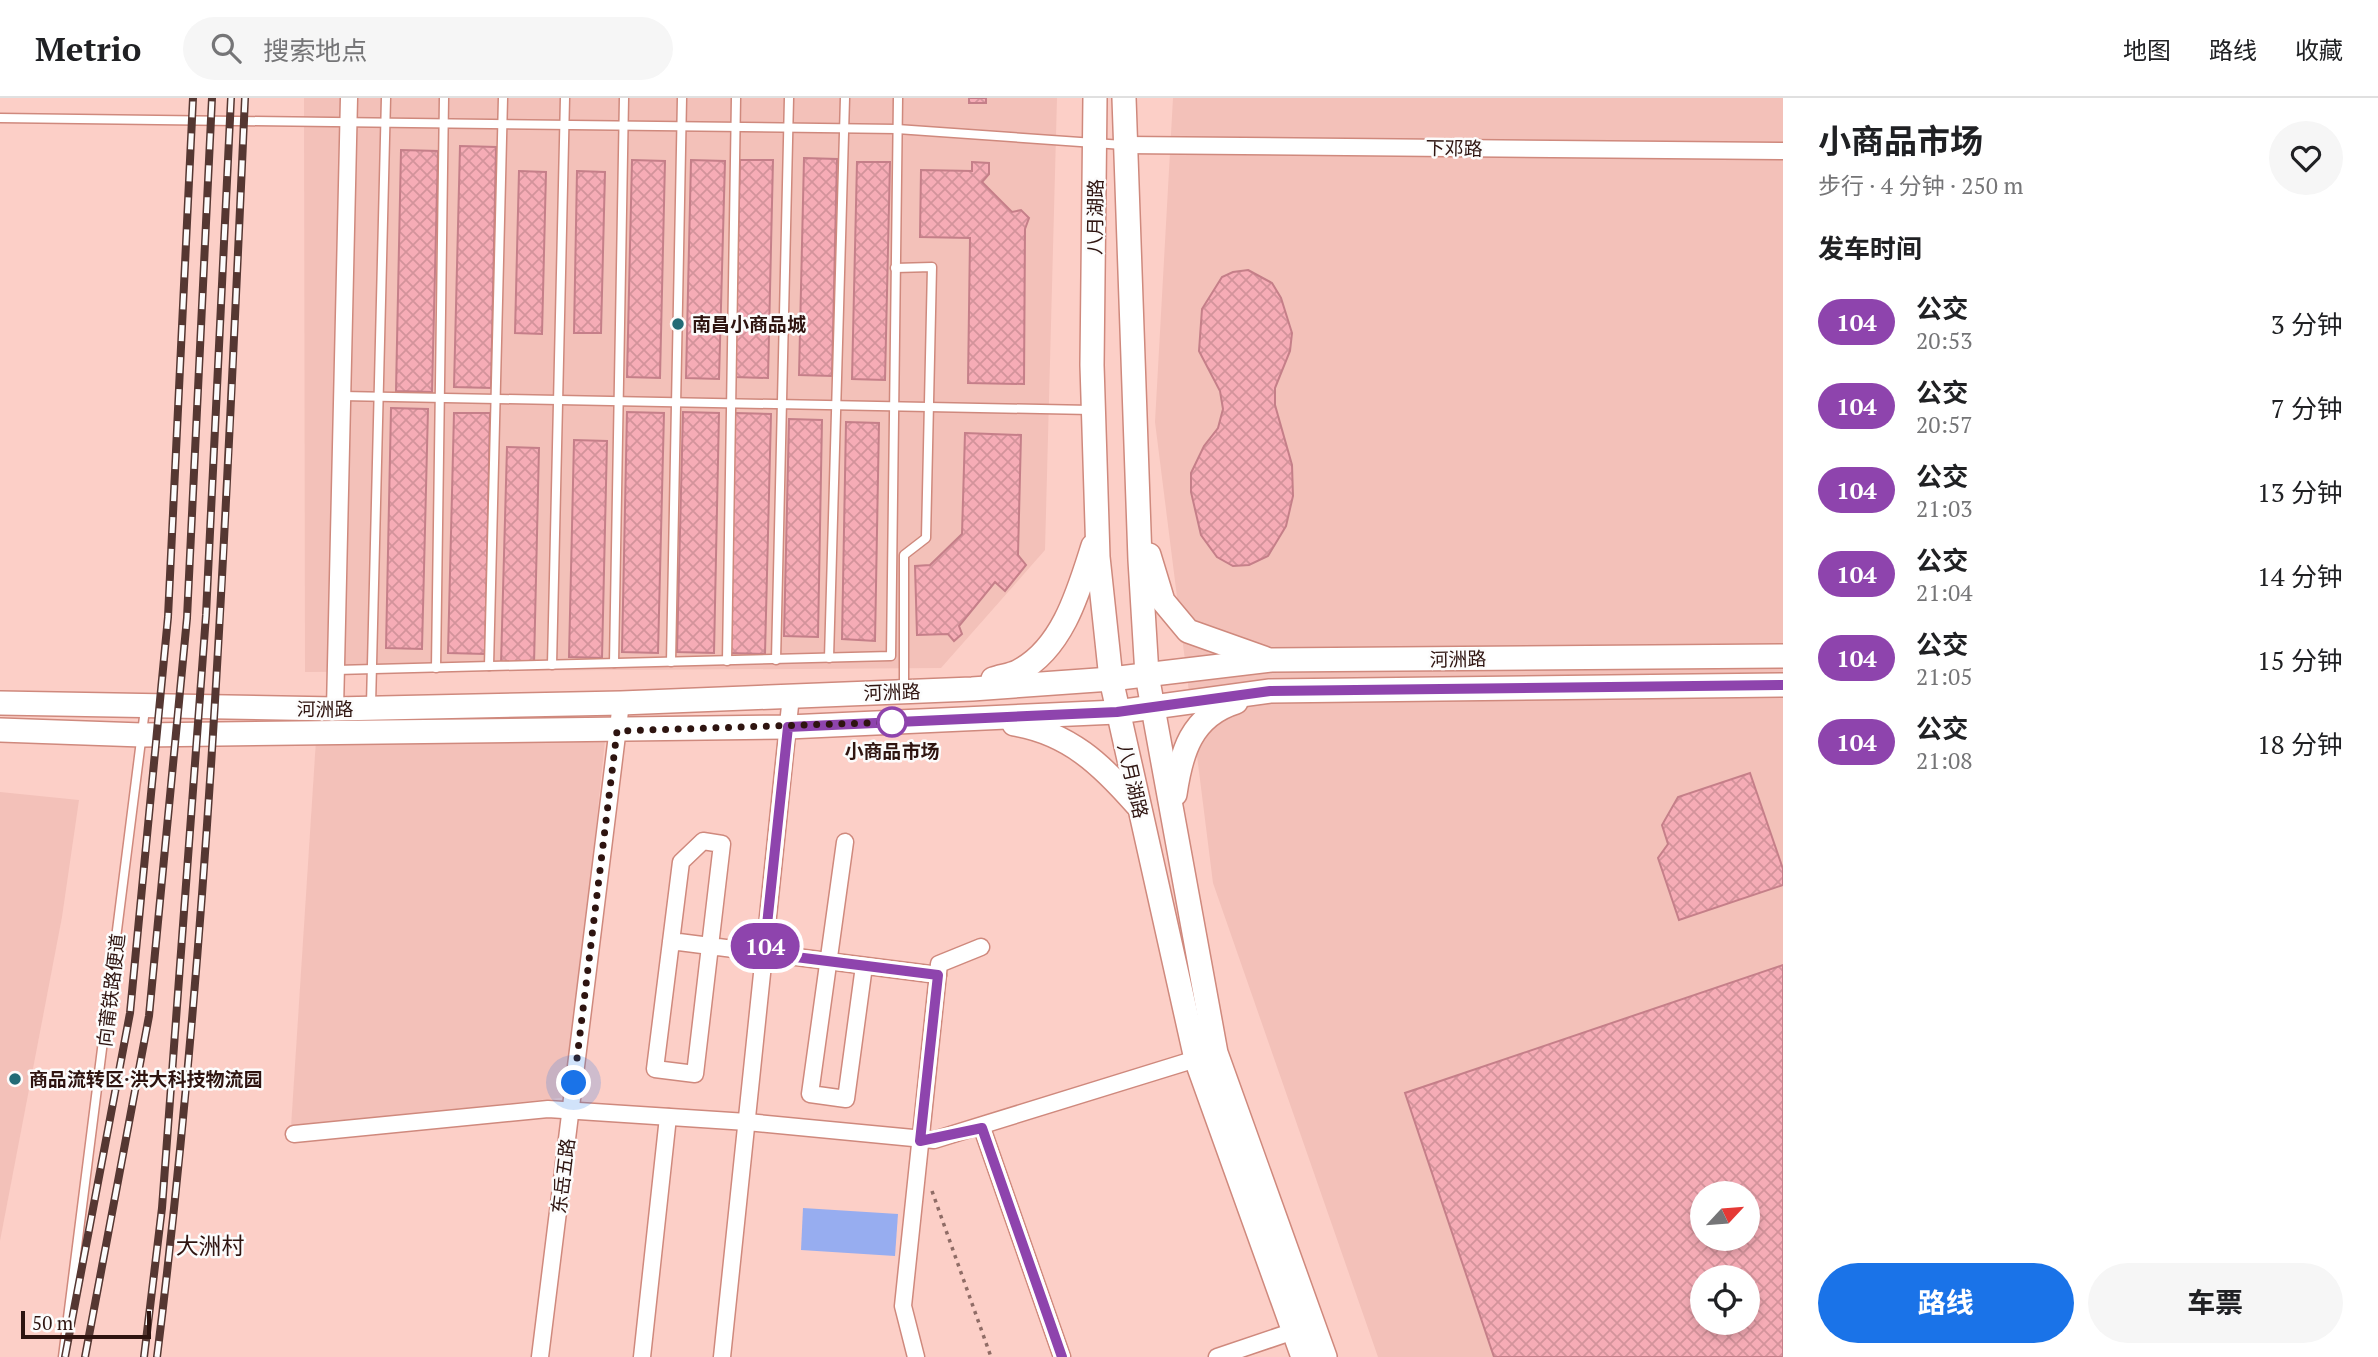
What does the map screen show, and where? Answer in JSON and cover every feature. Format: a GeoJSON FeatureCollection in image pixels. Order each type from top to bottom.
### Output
{"type":"FeatureCollection","features":[{"type":"Feature","properties":{"kind":"main road","name":"八月湖路"},"geometry":{"type":"LineString","coordinates":[[1095,98],[1094,410],[1097,533],[1111,679],[1196,1059],[1303,1357]]}},
{"type":"Feature","properties":{"kind":"main road","name":"八月湖路"},"geometry":{"type":"LineString","coordinates":[[1124,98],[1147,675],[1216,1053],[1325,1357]]}},
{"type":"Feature","properties":{"kind":"main road"},"geometry":{"type":"LineString","coordinates":[[1139,523],[1163,601],[1188,631],[1271,660]]}},
{"type":"Feature","properties":{"kind":"main road"},"geometry":{"type":"LineString","coordinates":[[959,690],[1020,671],[1053,642],[1079,591],[1097,533]]}},
{"type":"Feature","properties":{"kind":"main road","name":"河洲路"},"geometry":{"type":"LineString","coordinates":[[0,703],[335,709],[621,703],[959,690],[1111,679],[1271,660],[1783,656]]}},
{"type":"Feature","properties":{"kind":"main road"},"geometry":{"type":"LineString","coordinates":[[0,730],[142,735],[788,727],[1117,712],[1270,691],[1783,685]]}},
{"type":"Feature","properties":{"kind":"main road"},"geometry":{"type":"LineString","coordinates":[[1172,815],[1180,757],[1192,731],[1223,706],[1270,691]]}},
{"type":"Feature","properties":{"kind":"main road"},"geometry":{"type":"LineString","coordinates":[[980,718],[1028,726],[1059,738],[1101,765],[1139,808]]}},
{"type":"Feature","properties":{"kind":"street"},"geometry":{"type":"LineString","coordinates":[[335,709],[349,98]]}},
{"type":"Feature","properties":{"kind":"street","name":"下邓路"},"geometry":{"type":"LineString","coordinates":[[1124,145],[1783,151]]}},
{"type":"Feature","properties":{"kind":"street"},"geometry":{"type":"LineString","coordinates":[[722,1357],[791,696]]}},
{"type":"Feature","properties":{"kind":"street","name":"东岳五路"},"geometry":{"type":"LineString","coordinates":[[540,1357],[621,703]]}},
{"type":"Feature","properties":{"kind":"street"},"geometry":{"type":"LineString","coordinates":[[703,841],[722,844],[710,946],[695,1074],[655,1069],[681,862],[703,841]]}},
{"type":"Feature","properties":{"kind":"street"},"geometry":{"type":"LineString","coordinates":[[845,842],[810,1094],[846,1099],[864,965]]}},
{"type":"Feature","properties":{"kind":"street"},"geometry":{"type":"LineString","coordinates":[[671,942],[938,975]]}},
{"type":"Feature","properties":{"kind":"street"},"geometry":{"type":"LineString","coordinates":[[916,1357],[903,1306],[939,964],[981,947]]}},
{"type":"Feature","properties":{"kind":"street"},"geometry":{"type":"LineString","coordinates":[[294,1134],[548,1109],[747,1122],[920,1147],[1196,1059]]}},
{"type":"Feature","properties":{"kind":"street"},"geometry":{"type":"LineString","coordinates":[[642,1357],[668,1117]]}},
{"type":"Feature","properties":{"kind":"street"},"geometry":{"type":"LineString","coordinates":[[982,1128],[1062,1357]]}},
{"type":"Feature","properties":{"kind":"street"},"geometry":{"type":"LineString","coordinates":[[1217,1357],[1294,1331]]}},
{"type":"Feature","properties":{"kind":"lane"},"geometry":{"type":"LineString","coordinates":[[371,708],[386,98]]}},
{"type":"Feature","properties":{"kind":"lane"},"geometry":{"type":"LineString","coordinates":[[436,667],[444,98]]}},
{"type":"Feature","properties":{"kind":"lane"},"geometry":{"type":"LineString","coordinates":[[489,666],[503,98]]}},
{"type":"Feature","properties":{"kind":"lane"},"geometry":{"type":"LineString","coordinates":[[552,665],[565,98]]}},
{"type":"Feature","properties":{"kind":"lane"},"geometry":{"type":"LineString","coordinates":[[614,663],[624,98]]}},
{"type":"Feature","properties":{"kind":"lane"},"geometry":{"type":"LineString","coordinates":[[671,662],[682,98]]}},
{"type":"Feature","properties":{"kind":"lane"},"geometry":{"type":"LineString","coordinates":[[727,661],[736,98]]}},
{"type":"Feature","properties":{"kind":"lane"},"geometry":{"type":"LineString","coordinates":[[776,660],[789,98]]}},
{"type":"Feature","properties":{"kind":"lane"},"geometry":{"type":"LineString","coordinates":[[829,658],[845,98]]}},
{"type":"Feature","properties":{"kind":"lane"},"geometry":{"type":"LineString","coordinates":[[335,670],[891,656],[897,129],[900,98]]}},
{"type":"Feature","properties":{"kind":"lane"},"geometry":{"type":"LineString","coordinates":[[0,118],[897,129],[1124,145]]}},
{"type":"Feature","properties":{"kind":"lane"},"geometry":{"type":"LineString","coordinates":[[895,268],[932,267],[926,538],[904,555],[904,692]]}},
{"type":"Feature","properties":{"kind":"lane"},"geometry":{"type":"LineString","coordinates":[[342,396],[1094,410]]}},
{"type":"Feature","properties":{"kind":"lane","name":"向莆铁路便道"},"geometry":{"type":"LineString","coordinates":[[63,1357],[146,706]]}},
{"type":"Feature","properties":{"kind":"path"},"geometry":{"type":"LineString","coordinates":[[920,1147],[991,1357]]}},
{"type":"Feature","properties":{"kind":"shaded area","name":"南昌小商品城"},"geometry":{"type":"Polygon","coordinates":[[[304,98],[1057,98],[1045,550],[941,668],[305,672],[304,98]]]}},
{"type":"Feature","properties":{"kind":"shaded area"},"geometry":{"type":"Polygon","coordinates":[[[1173,98],[1783,98],[1783,1357],[1378,1357],[1213,883],[1155,422],[1173,98]]]}},
{"type":"Feature","properties":{"kind":"shaded area"},"geometry":{"type":"Polygon","coordinates":[[[316,740],[605,741],[568,1097],[291,1127],[316,740]]]}},
{"type":"Feature","properties":{"kind":"shaded area","name":"商品流转区·洪大科技物流园"},"geometry":{"type":"Polygon","coordinates":[[[0,792],[79,800],[62,917],[0,1241],[0,792]]]}},
{"type":"Feature","properties":{"kind":"shaded area"},"geometry":{"type":"Polygon","coordinates":[[[803,1208],[898,1214],[895,1256],[801,1250],[803,1208]]]}},
{"type":"Feature","properties":{"kind":"building"},"geometry":{"type":"Polygon","coordinates":[[[969,98],[986,98],[986,103],[969,103],[969,98]]]}},
{"type":"Feature","properties":{"kind":"building"},"geometry":{"type":"Polygon","coordinates":[[[460,146],[496,147],[491,388],[454,387],[460,146]]]}},
{"type":"Feature","properties":{"kind":"building"},"geometry":{"type":"Polygon","coordinates":[[[401,150],[438,151],[432,392],[396,391],[401,150]]]}},
{"type":"Feature","properties":{"kind":"building"},"geometry":{"type":"Polygon","coordinates":[[[804,158],[837,159],[832,376],[799,375],[804,158]]]}},
{"type":"Feature","properties":{"kind":"building"},"geometry":{"type":"Polygon","coordinates":[[[632,160],[665,161],[660,378],[627,377],[632,160]]]}},
{"type":"Feature","properties":{"kind":"building"},"geometry":{"type":"Polygon","coordinates":[[[691,160],[725,161],[719,379],[686,378],[691,160]]]}},
{"type":"Feature","properties":{"kind":"building"},"geometry":{"type":"Polygon","coordinates":[[[740,160],[773,160],[768,378],[735,377],[740,160]]]}},
{"type":"Feature","properties":{"kind":"building"},"geometry":{"type":"Polygon","coordinates":[[[857,162],[890,162],[885,380],[852,379],[857,162]]]}},
{"type":"Feature","properties":{"kind":"building"},"geometry":{"type":"Polygon","coordinates":[[[972,162],[989,163],[989,174],[982,182],[1012,212],[1021,210],[1029,218],[1025,229],[1024,384],[968,383],[970,238],[920,237],[921,170],[972,171],[972,162]]]}},
{"type":"Feature","properties":{"kind":"building"},"geometry":{"type":"Polygon","coordinates":[[[519,171],[546,172],[542,334],[515,333],[519,171]]]}},
{"type":"Feature","properties":{"kind":"building"},"geometry":{"type":"Polygon","coordinates":[[[577,171],[605,172],[601,333],[574,333],[577,171]]]}},
{"type":"Feature","properties":{"kind":"building"},"geometry":{"type":"Polygon","coordinates":[[[1248,270],[1272,283],[1281,298],[1292,333],[1290,351],[1275,388],[1275,405],[1292,465],[1293,496],[1286,526],[1268,556],[1249,565],[1233,566],[1217,557],[1201,535],[1191,492],[1191,473],[1204,446],[1218,428],[1223,409],[1220,391],[1199,351],[1202,309],[1222,277],[1248,270]]]}},
{"type":"Feature","properties":{"kind":"building"},"geometry":{"type":"Polygon","coordinates":[[[391,408],[428,409],[422,649],[386,648],[391,408]]]}},
{"type":"Feature","properties":{"kind":"building"},"geometry":{"type":"Polygon","coordinates":[[[627,412],[664,413],[658,653],[622,652],[627,412]]]}},
{"type":"Feature","properties":{"kind":"building"},"geometry":{"type":"Polygon","coordinates":[[[683,412],[719,413],[714,653],[677,652],[683,412]]]}},
{"type":"Feature","properties":{"kind":"building"},"geometry":{"type":"Polygon","coordinates":[[[454,413],[490,413],[485,654],[448,653],[454,413]]]}},
{"type":"Feature","properties":{"kind":"building"},"geometry":{"type":"Polygon","coordinates":[[[735,413],[771,414],[765,654],[729,653],[735,413]]]}},
{"type":"Feature","properties":{"kind":"building"},"geometry":{"type":"Polygon","coordinates":[[[789,419],[822,420],[818,637],[784,636],[789,419]]]}},
{"type":"Feature","properties":{"kind":"building"},"geometry":{"type":"Polygon","coordinates":[[[846,422],[879,423],[875,641],[842,639],[846,422]]]}},
{"type":"Feature","properties":{"kind":"building"},"geometry":{"type":"Polygon","coordinates":[[[965,433],[1021,435],[1018,555],[1026,565],[1005,591],[995,582],[959,626],[962,634],[954,641],[948,634],[917,635],[915,566],[930,565],[962,534],[965,433]]]}},
{"type":"Feature","properties":{"kind":"building"},"geometry":{"type":"Polygon","coordinates":[[[574,440],[607,441],[602,658],[569,657],[574,440]]]}},
{"type":"Feature","properties":{"kind":"building"},"geometry":{"type":"Polygon","coordinates":[[[507,447],[539,448],[534,665],[501,664],[507,447]]]}},
{"type":"Feature","properties":{"kind":"building"},"geometry":{"type":"Polygon","coordinates":[[[1750,773],[1783,869],[1783,885],[1679,920],[1658,858],[1668,844],[1662,825],[1678,797],[1750,773]]]}},
{"type":"Feature","properties":{"kind":"building"},"geometry":{"type":"Polygon","coordinates":[[[1783,965],[1783,1357],[1494,1357],[1405,1093],[1783,965]]]}},
{"type":"Feature","properties":{"kind":"railway"},"geometry":{"type":"LineString","coordinates":[[65,1357],[130,1013],[168,617],[193,98]]}},
{"type":"Feature","properties":{"kind":"railway"},"geometry":{"type":"LineString","coordinates":[[85,1357],[149,1016],[187,618],[212,98]]}},
{"type":"Feature","properties":{"kind":"railway"},"geometry":{"type":"LineString","coordinates":[[144,1357],[162,1208],[206,615],[231,98]]}},
{"type":"Feature","properties":{"kind":"railway"},"geometry":{"type":"LineString","coordinates":[[157,1357],[175,1200],[203,886],[223,571],[245,98]]}},
{"type":"Feature","properties":{"kind":"bus line","name":"104"},"geometry":{"type":"LineString","coordinates":[[1062,1357],[982,1128],[920,1141],[938,975],[764,953],[788,727],[1117,712],[1270,691],[1783,685]]}},
{"type":"Feature","properties":{"kind":"place","name":"南昌小商品城"},"geometry":{"type":"Point","coordinates":[678,324]}},
{"type":"Feature","properties":{"kind":"place","name":"小商品市场"},"geometry":{"type":"Point","coordinates":[892,722]}},
{"type":"Feature","properties":{"kind":"place","name":"商品流转区·洪大科技物流园"},"geometry":{"type":"Point","coordinates":[15,1079]}},
{"type":"Feature","properties":{"kind":"district","name":"大洲村"},"geometry":{"type":"Point","coordinates":[210,1246]}},
{"type":"Feature","properties":{"kind":"route"},"geometry":{"type":"LineString","coordinates":[[574,1083],[617,731],[898,722],[892,722]]}}]}
